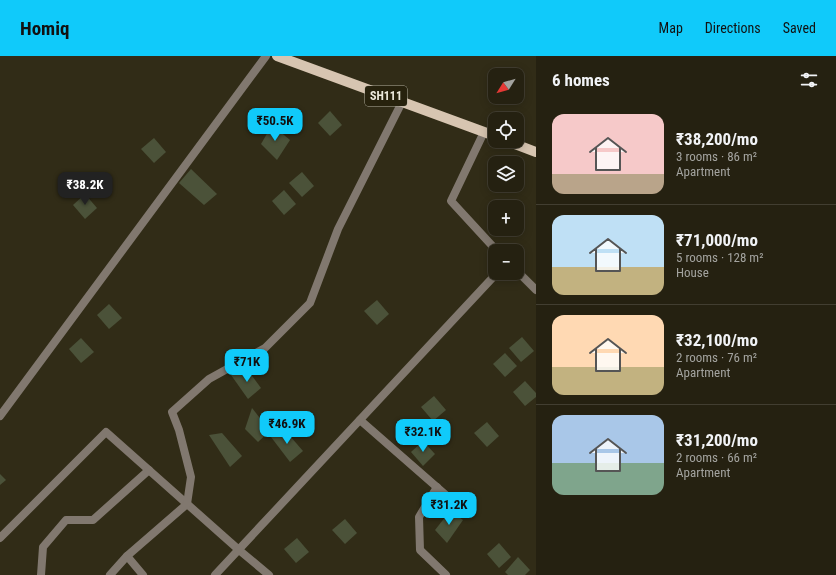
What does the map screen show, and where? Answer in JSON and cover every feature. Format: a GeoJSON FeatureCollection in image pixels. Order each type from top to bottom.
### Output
{"type":"FeatureCollection","features":[{"type":"Feature","properties":{"kind":"main road","name":"SH111"},"geometry":{"type":"LineString","coordinates":[[277,56],[488,133]]}},
{"type":"Feature","properties":{"kind":"main road"},"geometry":{"type":"LineString","coordinates":[[524,147],[536,152]]}},
{"type":"Feature","properties":{"kind":"street"},"geometry":{"type":"LineString","coordinates":[[0,416],[266,56]]}},
{"type":"Feature","properties":{"kind":"street"},"geometry":{"type":"LineString","coordinates":[[110,575],[127,556],[186,504],[190,477],[179,430],[172,412],[209,379],[265,348],[310,303],[338,229],[402,102]]}},
{"type":"Feature","properties":{"kind":"street"},"geometry":{"type":"LineString","coordinates":[[484,132],[451,201],[491,244]]}},
{"type":"Feature","properties":{"kind":"street"},"geometry":{"type":"LineString","coordinates":[[524,278],[536,290]]}},
{"type":"Feature","properties":{"kind":"street"},"geometry":{"type":"LineString","coordinates":[[215,575],[490,280]]}},
{"type":"Feature","properties":{"kind":"street"},"geometry":{"type":"LineString","coordinates":[[360,420],[447,496]]}},
{"type":"Feature","properties":{"kind":"street"},"geometry":{"type":"LineString","coordinates":[[0,538],[106,432],[186,504],[270,575]]}},
{"type":"Feature","properties":{"kind":"street"},"geometry":{"type":"LineString","coordinates":[[40,575],[43,547],[66,520],[93,520],[149,470]]}},
{"type":"Feature","properties":{"kind":"street"},"geometry":{"type":"LineString","coordinates":[[437,487],[419,518],[420,550],[446,575]]}},
{"type":"Feature","properties":{"kind":"street"},"geometry":{"type":"LineString","coordinates":[[127,556],[144,575]]}},
{"type":"Feature","properties":{"kind":"building"},"geometry":{"type":"Polygon","coordinates":[[[330,111],[342,125],[330,136],[318,123],[330,111]]]}},
{"type":"Feature","properties":{"kind":"building"},"geometry":{"type":"Polygon","coordinates":[[[272,125],[290,140],[277,160],[261,144],[272,125]]]}},
{"type":"Feature","properties":{"kind":"building"},"geometry":{"type":"Polygon","coordinates":[[[154,138],[166,152],[154,163],[141,149],[154,138]]]}},
{"type":"Feature","properties":{"kind":"building"},"geometry":{"type":"Polygon","coordinates":[[[191,169],[217,194],[204,205],[179,183],[191,169]]]}},
{"type":"Feature","properties":{"kind":"building"},"geometry":{"type":"Polygon","coordinates":[[[302,172],[314,186],[302,197],[289,183],[302,172]]]}},
{"type":"Feature","properties":{"kind":"building"},"geometry":{"type":"Polygon","coordinates":[[[284,190],[296,204],[284,215],[272,201],[284,190]]]}},
{"type":"Feature","properties":{"kind":"building"},"geometry":{"type":"Polygon","coordinates":[[[85,194],[97,208],[85,219],[73,205],[85,194]]]}},
{"type":"Feature","properties":{"kind":"building"},"geometry":{"type":"Polygon","coordinates":[[[377,300],[389,314],[377,325],[364,311],[377,300]]]}},
{"type":"Feature","properties":{"kind":"building"},"geometry":{"type":"Polygon","coordinates":[[[109,304],[122,318],[109,329],[97,315],[109,304]]]}},
{"type":"Feature","properties":{"kind":"building"},"geometry":{"type":"Polygon","coordinates":[[[522,337],[534,351],[521,362],[509,348],[522,337]]]}},
{"type":"Feature","properties":{"kind":"building"},"geometry":{"type":"Polygon","coordinates":[[[81,338],[94,352],[81,363],[69,349],[81,338]]]}},
{"type":"Feature","properties":{"kind":"building"},"geometry":{"type":"Polygon","coordinates":[[[505,353],[517,366],[505,377],[493,364],[505,353]]]}},
{"type":"Feature","properties":{"kind":"building"},"geometry":{"type":"Polygon","coordinates":[[[247,369],[261,388],[248,399],[231,375],[247,369]]]}},
{"type":"Feature","properties":{"kind":"building"},"geometry":{"type":"Polygon","coordinates":[[[525,381],[536,393],[536,397],[525,406],[513,392],[525,381]]]}},
{"type":"Feature","properties":{"kind":"building"},"geometry":{"type":"Polygon","coordinates":[[[434,396],[446,410],[433,421],[421,407],[434,396]]]}},
{"type":"Feature","properties":{"kind":"building"},"geometry":{"type":"Polygon","coordinates":[[[252,408],[270,431],[258,442],[245,429],[252,408]]]}},
{"type":"Feature","properties":{"kind":"building"},"geometry":{"type":"Polygon","coordinates":[[[487,422],[499,436],[487,447],[474,433],[487,422]]]}},
{"type":"Feature","properties":{"kind":"building"},"geometry":{"type":"Polygon","coordinates":[[[283,428],[303,451],[290,462],[271,437],[283,428]]]}},
{"type":"Feature","properties":{"kind":"building"},"geometry":{"type":"Polygon","coordinates":[[[222,433],[242,456],[230,467],[209,435],[222,433]]]}},
{"type":"Feature","properties":{"kind":"building"},"geometry":{"type":"Polygon","coordinates":[[[423,441],[435,454],[423,466],[411,452],[423,441]]]}},
{"type":"Feature","properties":{"kind":"building"},"geometry":{"type":"Polygon","coordinates":[[[0,474],[6,480],[0,485],[0,474]]]}},
{"type":"Feature","properties":{"kind":"building"},"geometry":{"type":"Polygon","coordinates":[[[450,511],[463,520],[447,543],[435,530],[450,511]]]}},
{"type":"Feature","properties":{"kind":"building"},"geometry":{"type":"Polygon","coordinates":[[[345,519],[357,533],[345,544],[332,530],[345,519]]]}},
{"type":"Feature","properties":{"kind":"building"},"geometry":{"type":"Polygon","coordinates":[[[297,538],[309,552],[296,563],[284,549],[297,538]]]}},
{"type":"Feature","properties":{"kind":"building"},"geometry":{"type":"Polygon","coordinates":[[[499,543],[511,557],[499,568],[487,554],[499,543]]]}},
{"type":"Feature","properties":{"kind":"building"},"geometry":{"type":"Polygon","coordinates":[[[518,557],[530,570],[525,575],[508,575],[505,572],[518,557]]]}}]}
